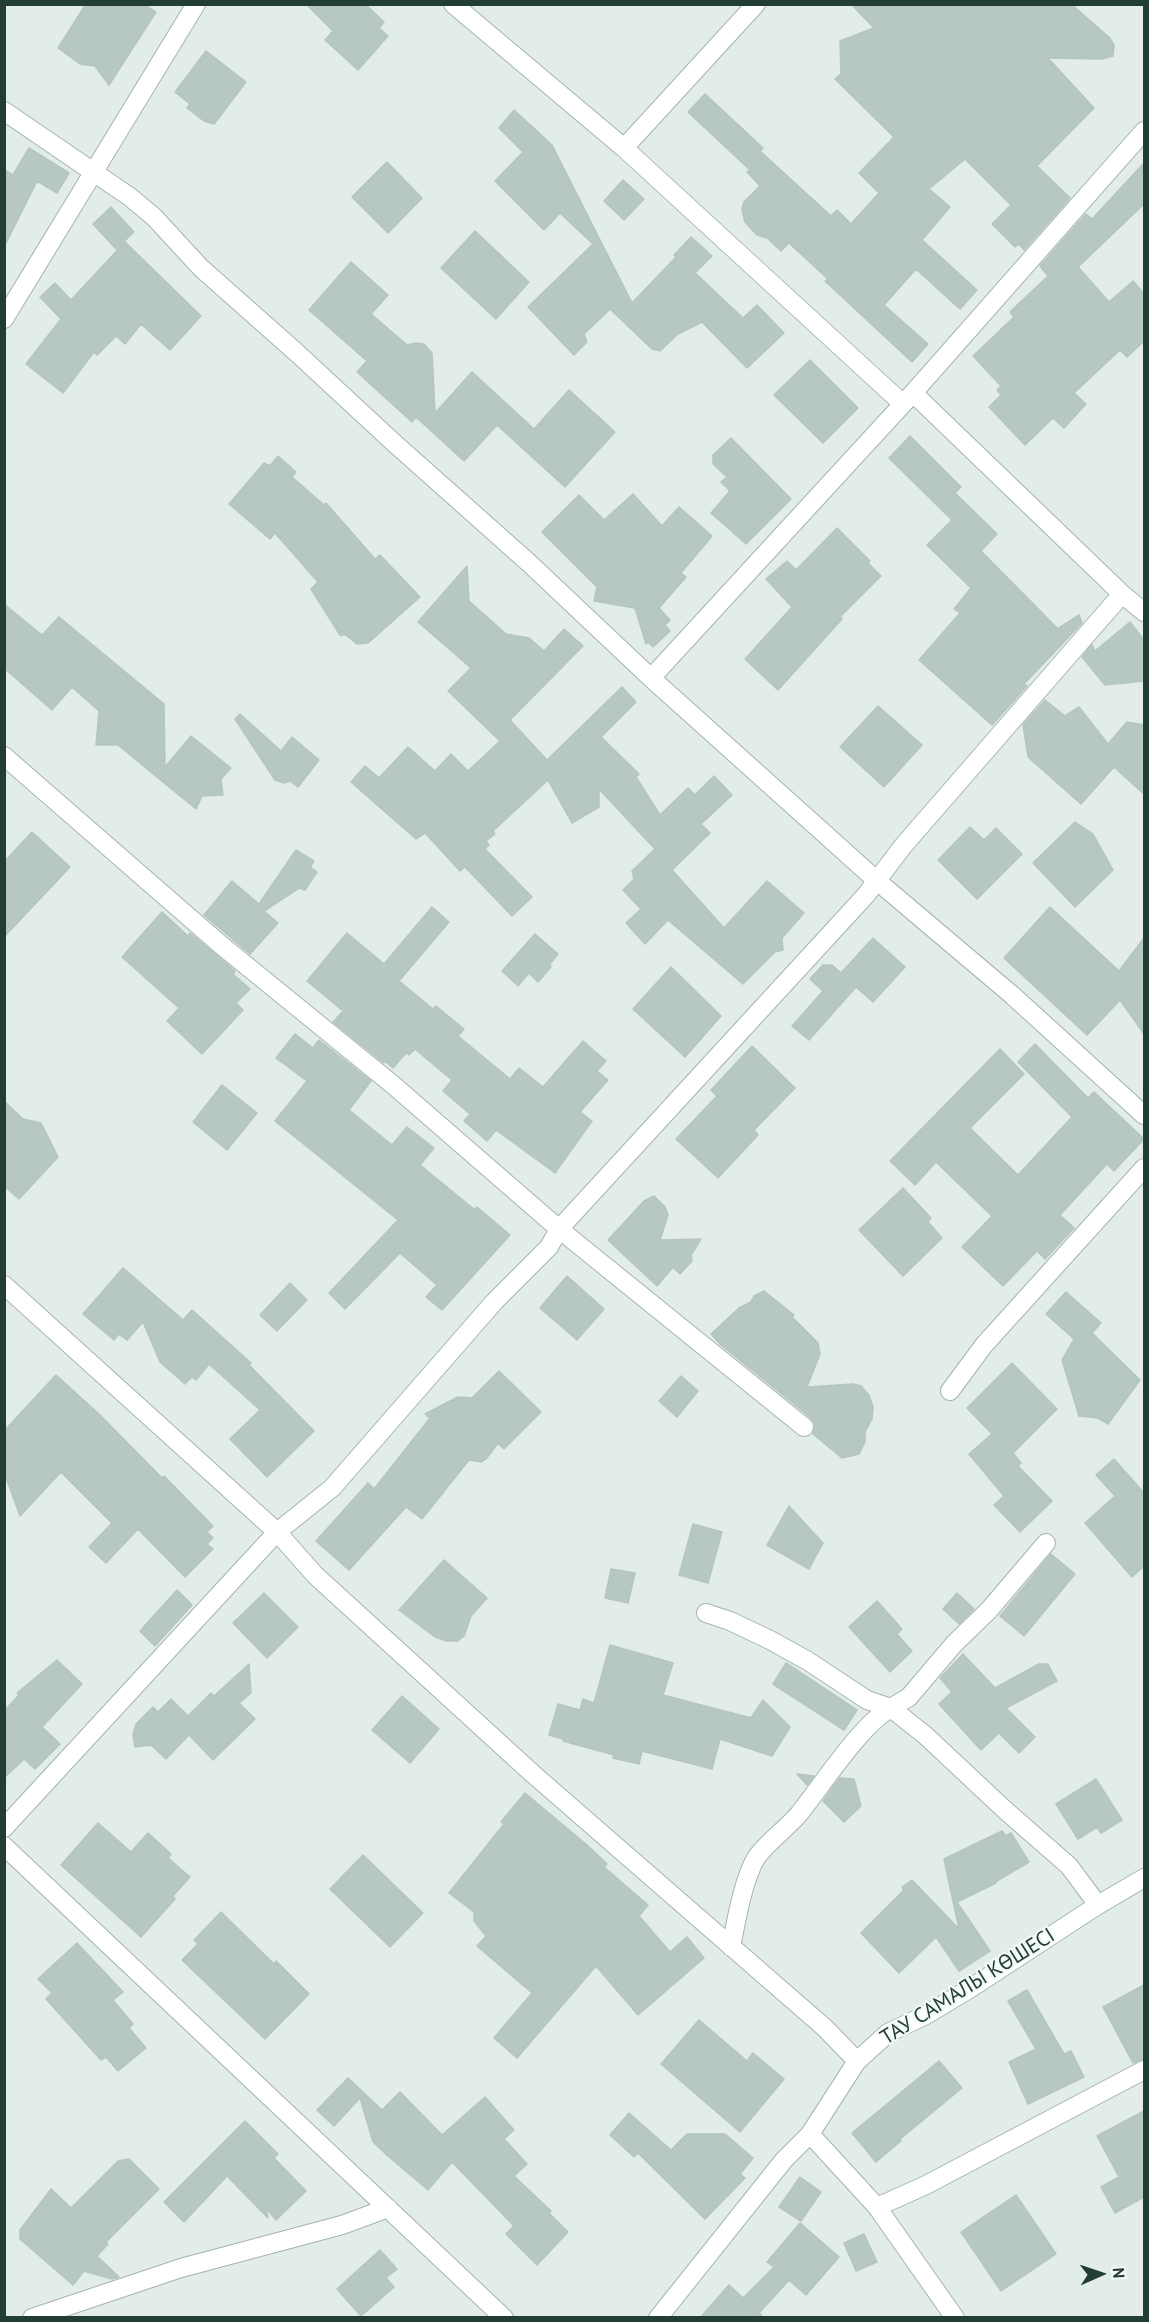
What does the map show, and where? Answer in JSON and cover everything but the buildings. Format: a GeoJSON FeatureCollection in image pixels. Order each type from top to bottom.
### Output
{"type":"FeatureCollection","features":[{"type":"Feature","properties":{"kind":"street"},"geometry":{"type":"LineString","coordinates":[[4,319],[196,4]]}},
{"type":"Feature","properties":{"kind":"street"},"geometry":{"type":"LineString","coordinates":[[453,4],[624,148],[908,399],[1144,612]]}},
{"type":"Feature","properties":{"kind":"street"},"geometry":{"type":"LineString","coordinates":[[624,148],[756,4]]}},
{"type":"Feature","properties":{"kind":"street"},"geometry":{"type":"LineString","coordinates":[[4,111],[95,172],[153,217],[201,268],[529,563],[651,678],[876,880],[1012,995],[1144,1115]]}},
{"type":"Feature","properties":{"kind":"street"},"geometry":{"type":"LineString","coordinates":[[651,678],[908,399],[1144,131]]}},
{"type":"Feature","properties":{"kind":"street"},"geometry":{"type":"LineString","coordinates":[[4,1828],[277,1532],[332,1488],[486,1310],[549,1247],[559,1229],[866,896],[876,880],[1122,594]]}},
{"type":"Feature","properties":{"kind":"street"},"geometry":{"type":"LineString","coordinates":[[4,756],[221,945],[392,1084],[559,1229],[804,1427]]}},
{"type":"Feature","properties":{"kind":"street"},"geometry":{"type":"LineString","coordinates":[[950,1390],[984,1345],[1144,1168]]}},
{"type":"Feature","properties":{"kind":"street"},"geometry":{"type":"LineString","coordinates":[[4,1285],[277,1532],[315,1575],[533,1774],[825,2028],[857,2061]]}},
{"type":"Feature","properties":{"kind":"street"},"geometry":{"type":"LineString","coordinates":[[731,1947],[740,1904],[756,1858],[797,1816],[865,1731],[882,1713],[909,1697],[954,1644],[989,1610],[1046,1543]]}},
{"type":"Feature","properties":{"kind":"street"},"geometry":{"type":"LineString","coordinates":[[706,1613],[730,1621],[770,1640],[808,1661],[867,1700],[891,1708],[926,1736],[1069,1866],[1098,1905]]}},
{"type":"Feature","properties":{"kind":"street"},"geometry":{"type":"LineString","coordinates":[[4,1846],[504,2318]]}},
{"type":"Feature","properties":{"kind":"street","name":"ТАУ САМАЛЫ КӨШЕСІ"},"geometry":{"type":"LineString","coordinates":[[658,2318],[784,2160],[810,2134],[857,2061],[888,2033],[926,2015],[971,1989],[1098,1905],[1144,1878]]}},
{"type":"Feature","properties":{"kind":"street"},"geometry":{"type":"LineString","coordinates":[[877,2207],[926,2185],[1144,2070]]}},
{"type":"Feature","properties":{"kind":"street"},"geometry":{"type":"LineString","coordinates":[[810,2134],[877,2207],[955,2318]]}},
{"type":"Feature","properties":{"kind":"street"},"geometry":{"type":"LineString","coordinates":[[32,2318],[181,2268],[342,2225],[388,2208]]}}]}
